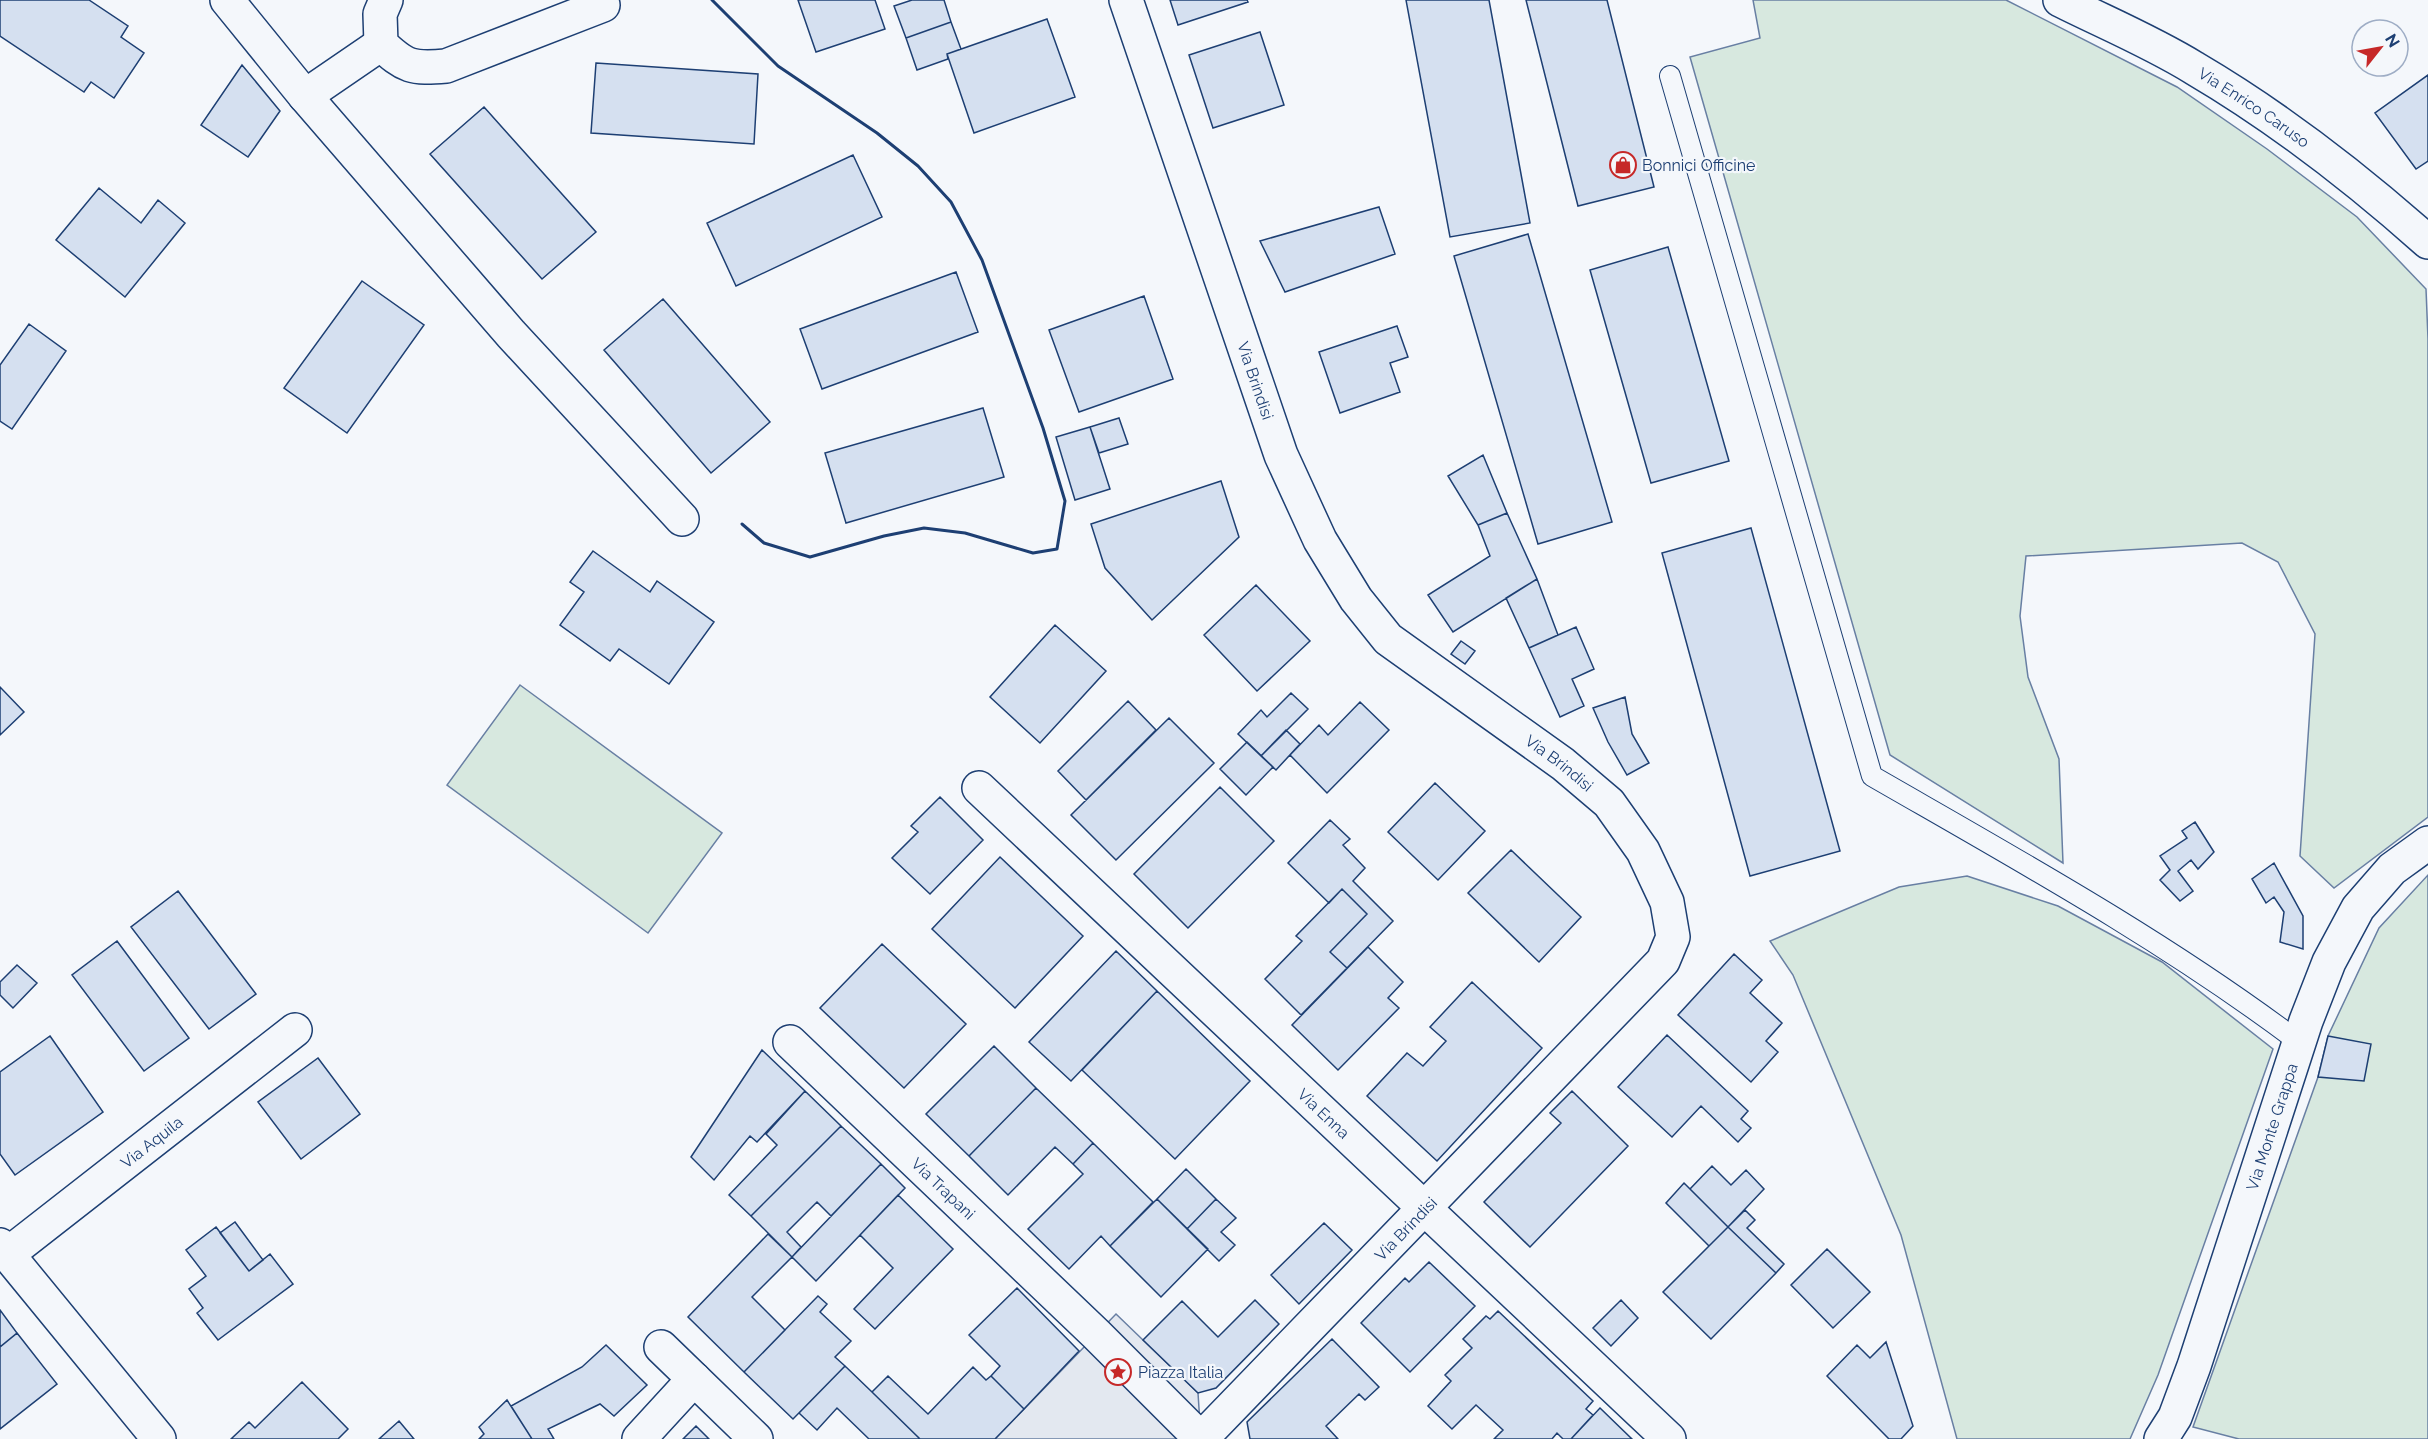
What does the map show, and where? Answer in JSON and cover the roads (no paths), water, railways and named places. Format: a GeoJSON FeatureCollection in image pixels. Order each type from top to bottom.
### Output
{"type":"FeatureCollection","features":[{"type":"Feature","properties":{"kind":"street"},"geometry":{"type":"LineString","coordinates":[[227,0],[305,96],[511,334],[682,519]]}},
{"type":"Feature","properties":{"kind":"street"},"geometry":{"type":"LineString","coordinates":[[386,0],[380,14],[381,44],[400,63],[423,68],[446,66],[603,5],[601,0]]}},
{"type":"Feature","properties":{"kind":"street","name":"Via Brindisi"},"geometry":{"type":"LineString","coordinates":[[1126,0],[1281,455],[1326,550],[1356,599],[1388,639],[1563,764],[1609,802],[1643,851],[1667,903],[1673,937],[1663,961],[1426,1209],[1201,1439]]}},
{"type":"Feature","properties":{"kind":"street","name":"Via Enrico Caruso"},"geometry":{"type":"LineString","coordinates":[[2060,0],[2193,67],[2282,123],[2371,191],[2428,242]]}},
{"type":"Feature","properties":{"kind":"street"},"geometry":{"type":"LineString","coordinates":[[305,96],[381,44]]}},
{"type":"Feature","properties":{"kind":"street","name":"Via Enna"},"geometry":{"type":"LineString","coordinates":[[979,788],[1669,1439]]}},
{"type":"Feature","properties":{"kind":"street","name":"Via Monte Grappa"},"geometry":{"type":"LineString","coordinates":[[2161,1439],[2175,1417],[2194,1366],[2299,1042],[2329,962],[2358,908],[2392,869],[2428,843]]}},
{"type":"Feature","properties":{"kind":"street","name":"Via Aquila"},"geometry":{"type":"LineString","coordinates":[[159,1439],[4,1249],[295,1030]]}},
{"type":"Feature","properties":{"kind":"street","name":"Via Trapani"},"geometry":{"type":"LineString","coordinates":[[790,1041],[1096,1334],[1201,1439]]}},
{"type":"Feature","properties":{"kind":"street"},"geometry":{"type":"LineString","coordinates":[[661,1347],[756,1439]]}},
{"type":"Feature","properties":{"kind":"street"},"geometry":{"type":"LineString","coordinates":[[639,1439],[694,1379]]}},
{"type":"Feature","properties":{"kind":"lane"},"geometry":{"type":"LineString","coordinates":[[1670,76],[1872,776],[2084,898],[2250,1005],[2299,1042]]}},
{"type":"Feature","properties":{"kind":"place","name":"Bonnici Officine"},"geometry":{"type":"Point","coordinates":[1623,165]}},
{"type":"Feature","properties":{"kind":"place","name":"Piazza Italia"},"geometry":{"type":"Point","coordinates":[1118,1372]}}]}
